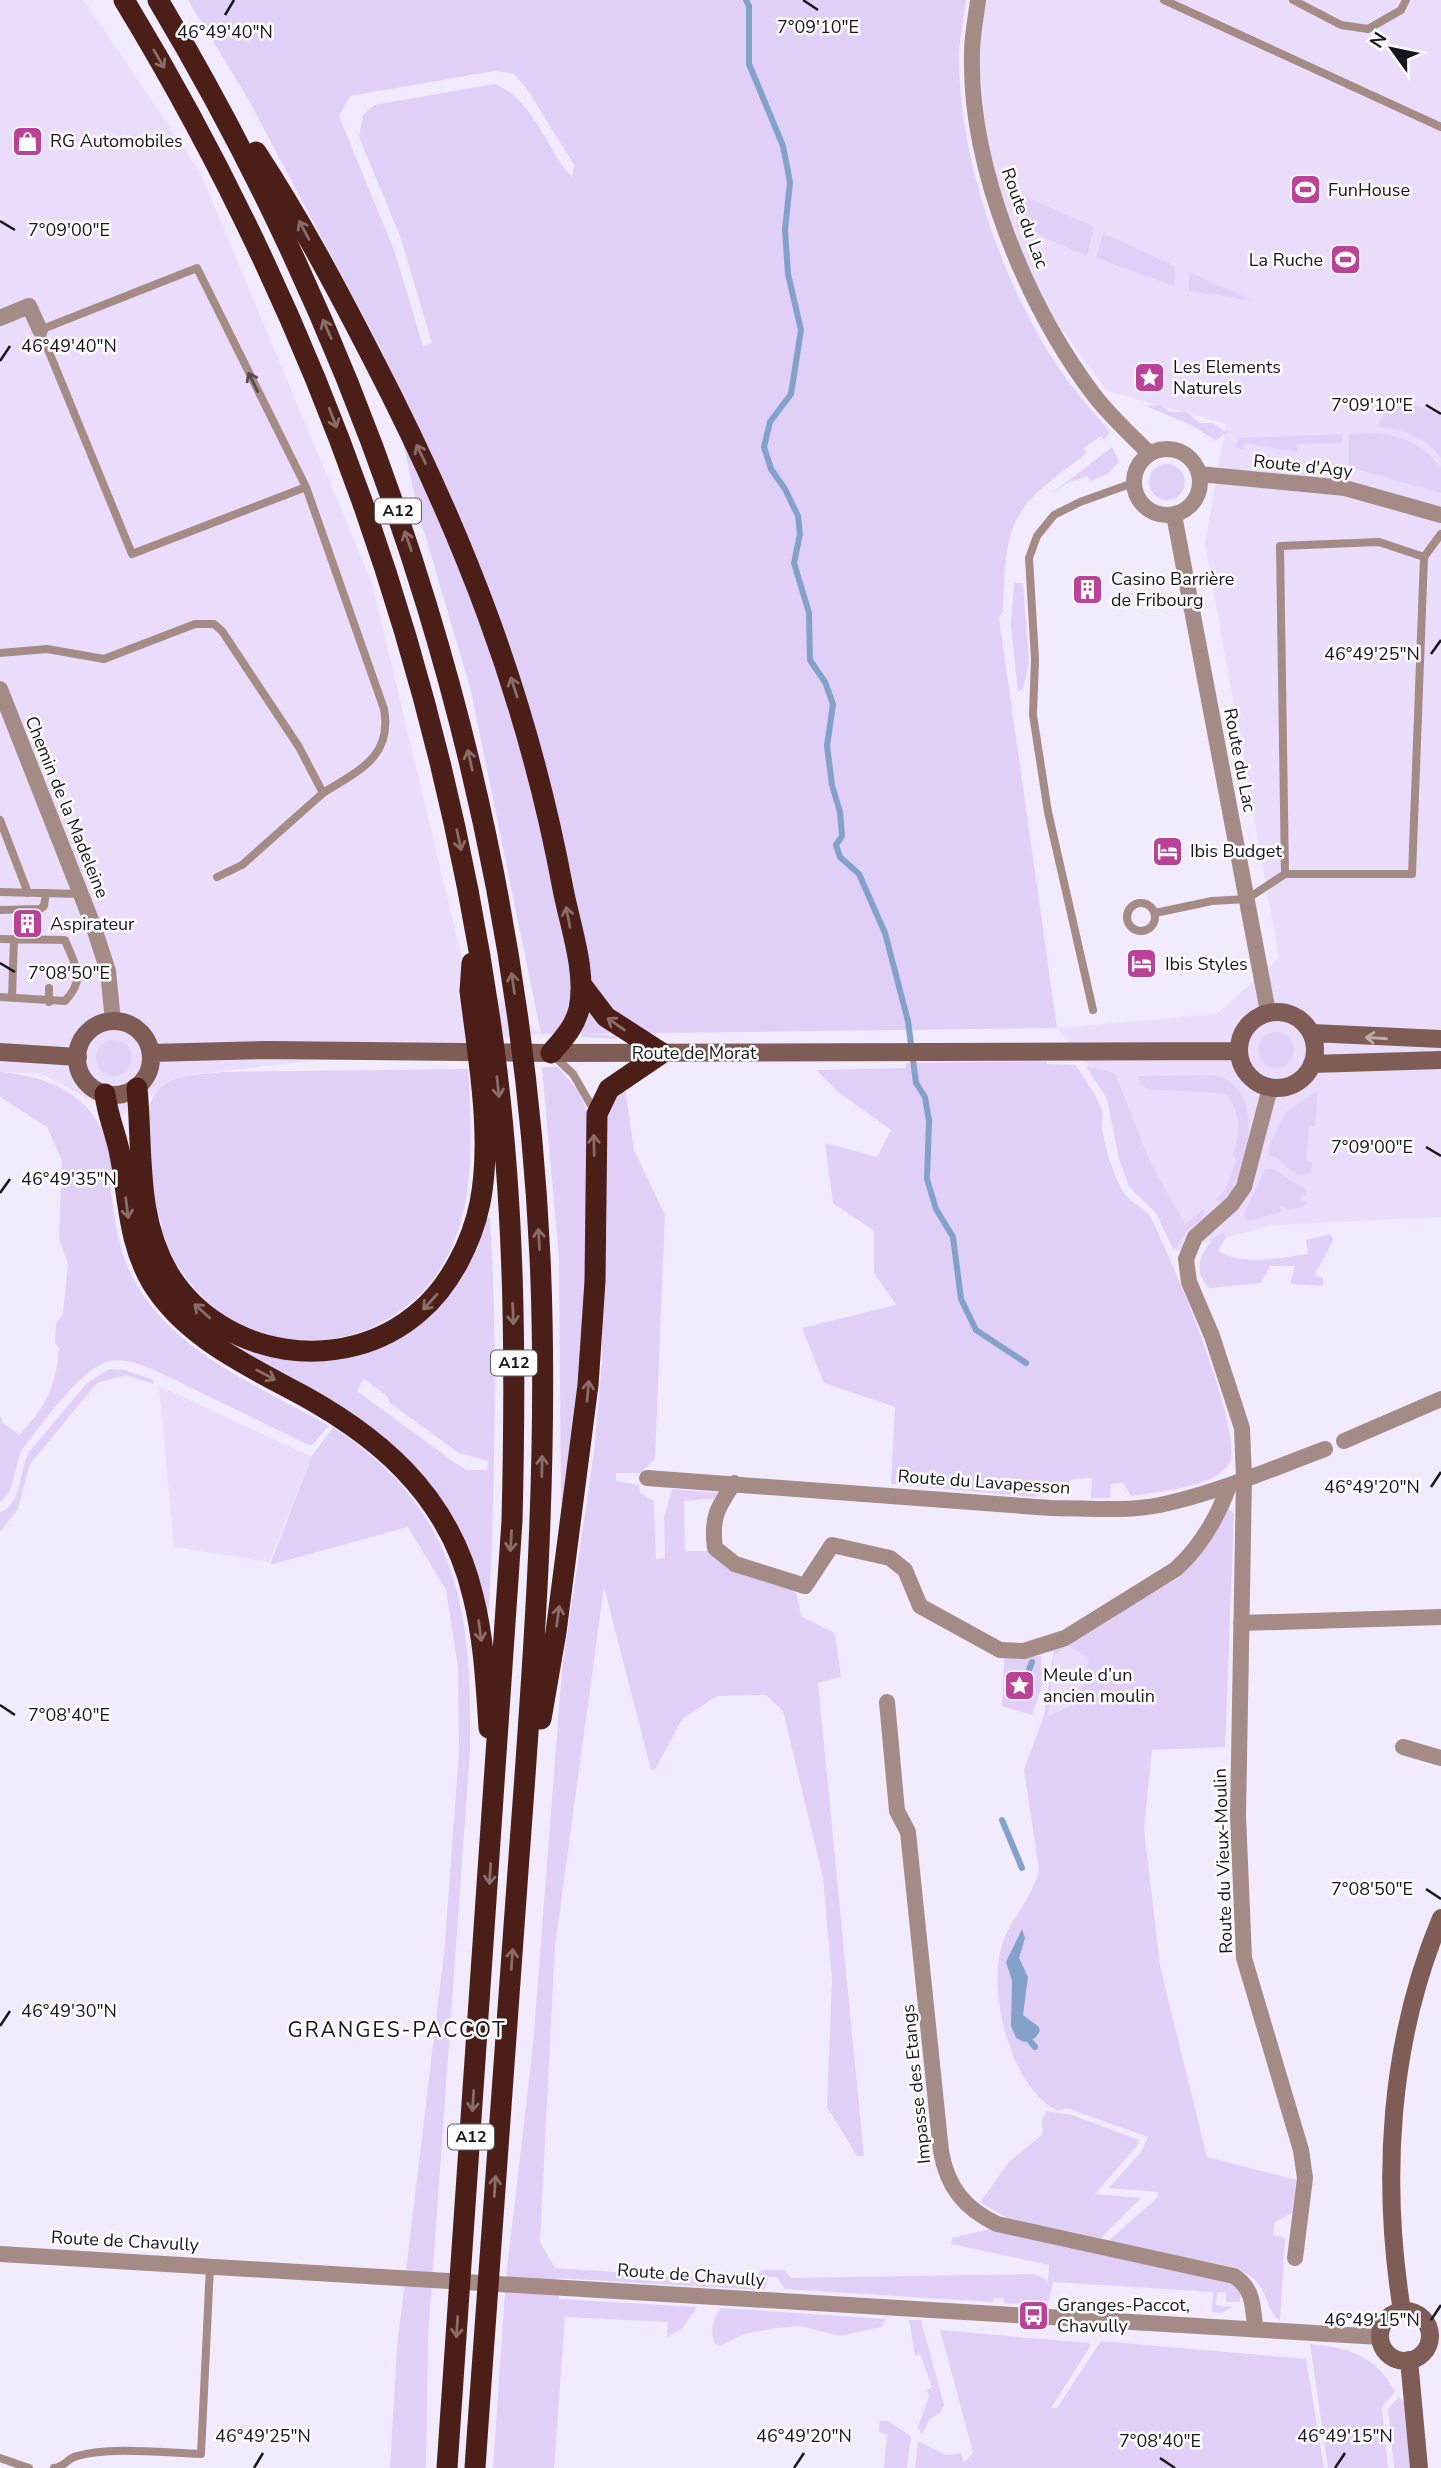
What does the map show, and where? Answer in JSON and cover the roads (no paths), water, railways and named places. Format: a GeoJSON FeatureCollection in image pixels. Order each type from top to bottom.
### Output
{"type":"FeatureCollection","features":[{"type":"Feature","properties":{"kind":"highway","name":"A12"},"geometry":{"type":"LineString","coordinates":[[124,0],[190,112],[246,221],[331,413],[385,562],[413,654],[442,766],[475,922],[497,1072],[509,1207],[513,1312],[512,1521],[495,1805],[447,2468]]}},
{"type":"Feature","properties":{"kind":"highway","name":"A12"},"geometry":{"type":"LineString","coordinates":[[161,5],[265,196],[358,402],[431,615],[470,758],[493,865],[527,1088],[542,1311],[538,1562],[475,2468]]}},
{"type":"Feature","properties":{"kind":"highway"},"geometry":{"type":"LineString","coordinates":[[161,5],[292,207],[423,458],[465,551],[494,626],[523,715],[551,824],[581,984],[575,1021],[551,1054]]}},
{"type":"Feature","properties":{"kind":"highway"},"geometry":{"type":"LineString","coordinates":[[137,1088],[139,1149],[147,1220],[165,1265],[188,1298],[211,1319],[238,1336],[271,1348],[302,1352],[334,1351],[372,1341],[401,1326],[437,1294],[467,1245],[480,1203],[485,1164],[470,991],[475,922]]}},
{"type":"Feature","properties":{"kind":"highway"},"geometry":{"type":"LineString","coordinates":[[521,1828],[556,1632],[585,1415],[595,1281],[597,1114],[609,1089],[662,1053],[606,1017],[581,984]]}},
{"type":"Feature","properties":{"kind":"highway"},"geometry":{"type":"LineString","coordinates":[[105,1094],[108,1122],[120,1156],[132,1234],[153,1283],[174,1311],[229,1355],[353,1424],[409,1474],[447,1528],[469,1582],[480,1628],[495,1805]]}},
{"type":"Feature","properties":{"kind":"main road"},"geometry":{"type":"LineString","coordinates":[[1268,1012],[1297,1017],[1312,1033],[1315,1043],[1312,1064],[1293,1085],[1270,1088],[1247,1075],[1240,1064],[1238,1051],[1246,1026],[1268,1012]]}},
{"type":"Feature","properties":{"kind":"main road"},"geometry":{"type":"LineString","coordinates":[[113,1021],[133,1027],[142,1034],[151,1053],[149,1070],[137,1088],[116,1095],[105,1094],[85,1080],[78,1056],[85,1037],[92,1029],[113,1021]]}},
{"type":"Feature","properties":{"kind":"main road"},"geometry":{"type":"LineString","coordinates":[[1312,1033],[1441,1039]]}},
{"type":"Feature","properties":{"kind":"main road","name":"Route de Morat"},"geometry":{"type":"LineString","coordinates":[[151,1053],[268,1050],[551,1054],[1238,1051]]}},
{"type":"Feature","properties":{"kind":"main road"},"geometry":{"type":"LineString","coordinates":[[0,1052],[78,1056]]}},
{"type":"Feature","properties":{"kind":"main road"},"geometry":{"type":"LineString","coordinates":[[1312,1064],[1441,1060]]}},
{"type":"Feature","properties":{"kind":"main road"},"geometry":{"type":"LineString","coordinates":[[1402,2311],[1393,2252],[1393,2121],[1410,2005],[1441,1918]]}},
{"type":"Feature","properties":{"kind":"main road"},"geometry":{"type":"LineString","coordinates":[[1402,2311],[1419,2315],[1429,2328],[1430,2337],[1423,2352],[1409,2360],[1389,2355],[1380,2337],[1385,2322],[1402,2311]]}},
{"type":"Feature","properties":{"kind":"main road"},"geometry":{"type":"LineString","coordinates":[[1409,2360],[1419,2468]]}},
{"type":"Feature","properties":{"kind":"street","name":"Route du Lac"},"geometry":{"type":"LineString","coordinates":[[978,0],[972,54],[978,119],[986,169],[1011,239],[1036,301],[1067,357],[1095,396],[1149,453]]}},
{"type":"Feature","properties":{"kind":"street"},"geometry":{"type":"LineString","coordinates":[[0,318],[29,306],[40,330]]}},
{"type":"Feature","properties":{"kind":"street"},"geometry":{"type":"LineString","coordinates":[[1175,449],[1195,463],[1199,474],[1200,483],[1194,501],[1174,515],[1155,514],[1141,504],[1133,483],[1140,461],[1149,453],[1175,449]]}},
{"type":"Feature","properties":{"kind":"street","name":"Route d'Agy"},"geometry":{"type":"LineString","coordinates":[[1199,474],[1345,488],[1441,515]]}},
{"type":"Feature","properties":{"kind":"street","name":"Route du Lac"},"geometry":{"type":"LineString","coordinates":[[1174,515],[1268,1012]]}},
{"type":"Feature","properties":{"kind":"street","name":"Chemin de la Madeleine"},"geometry":{"type":"LineString","coordinates":[[0,689],[81,894],[108,971],[113,1021]]}},
{"type":"Feature","properties":{"kind":"street","name":"Route du Vieux-Moulin"},"geometry":{"type":"LineString","coordinates":[[1270,1088],[1244,1187],[1232,1205],[1195,1237],[1186,1259],[1189,1282],[1212,1336],[1242,1428],[1244,1479],[1238,1816],[1244,1958],[1301,2150],[1305,2178],[1295,2258]]}},
{"type":"Feature","properties":{"kind":"street"},"geometry":{"type":"LineString","coordinates":[[1344,1441],[1441,1399]]}},
{"type":"Feature","properties":{"kind":"street","name":"Route du Lavapesson"},"geometry":{"type":"LineString","coordinates":[[646,1478],[1051,1508],[1111,1508],[1158,1505],[1229,1486],[1325,1449]]}},
{"type":"Feature","properties":{"kind":"street"},"geometry":{"type":"LineString","coordinates":[[734,1483],[720,1504],[712,1525],[715,1548],[734,1564],[804,1586],[832,1545],[890,1558],[905,1570],[920,1606],[1000,1650],[1024,1651],[1065,1638],[1176,1569],[1188,1558],[1220,1509],[1229,1486]]}},
{"type":"Feature","properties":{"kind":"street"},"geometry":{"type":"LineString","coordinates":[[1241,1623],[1441,1617]]}},
{"type":"Feature","properties":{"kind":"street","name":"Impasse des Etangs"},"geometry":{"type":"LineString","coordinates":[[887,1702],[897,1811],[908,1832],[941,2151],[951,2184],[963,2203],[997,2224],[1234,2276],[1246,2284],[1253,2302],[1255,2328]]}},
{"type":"Feature","properties":{"kind":"street"},"geometry":{"type":"LineString","coordinates":[[1404,1747],[1441,1758]]}},
{"type":"Feature","properties":{"kind":"street","name":"Route de Chavully"},"geometry":{"type":"LineString","coordinates":[[0,2254],[1380,2337]]}},
{"type":"Feature","properties":{"kind":"lane"},"geometry":{"type":"LineString","coordinates":[[1164,0],[1441,127]]}},
{"type":"Feature","properties":{"kind":"lane"},"geometry":{"type":"LineString","coordinates":[[1293,0],[1340,25],[1368,29],[1401,10],[1406,0]]}},
{"type":"Feature","properties":{"kind":"lane"},"geometry":{"type":"LineString","coordinates":[[218,877],[242,864],[323,793],[374,758],[384,741],[387,724],[306,487],[197,268],[40,330],[132,554],[306,487]]}},
{"type":"Feature","properties":{"kind":"lane"},"geometry":{"type":"LineString","coordinates":[[1093,1010],[1048,812],[1033,715],[1035,659],[1029,558],[1037,537],[1054,515],[1080,502],[1133,483]]}},
{"type":"Feature","properties":{"kind":"lane"},"geometry":{"type":"LineString","coordinates":[[1155,914],[1212,901],[1247,899],[1285,874],[1412,874],[1424,557],[1441,534]]}},
{"type":"Feature","properties":{"kind":"lane"},"geometry":{"type":"LineString","coordinates":[[1285,874],[1280,546],[1379,542],[1424,557]]}},
{"type":"Feature","properties":{"kind":"lane"},"geometry":{"type":"LineString","coordinates":[[0,653],[47,649],[104,659],[194,624],[214,624],[222,631],[299,747],[323,793]]}},
{"type":"Feature","properties":{"kind":"lane"},"geometry":{"type":"LineString","coordinates":[[0,820],[28,893]]}},
{"type":"Feature","properties":{"kind":"lane"},"geometry":{"type":"LineString","coordinates":[[0,892],[81,894]]}},
{"type":"Feature","properties":{"kind":"lane"},"geometry":{"type":"LineString","coordinates":[[0,910],[40,909],[44,906],[46,893]]}},
{"type":"Feature","properties":{"kind":"lane"},"geometry":{"type":"LineString","coordinates":[[0,939],[49,943],[65,940],[79,977],[75,991],[65,1001],[0,997]]}},
{"type":"Feature","properties":{"kind":"lane"},"geometry":{"type":"LineString","coordinates":[[12,998],[14,939]]}},
{"type":"Feature","properties":{"kind":"lane"},"geometry":{"type":"LineString","coordinates":[[49,988],[49,1002]]}},
{"type":"Feature","properties":{"kind":"lane"},"geometry":{"type":"LineString","coordinates":[[551,1054],[572,1074],[597,1114]]}},
{"type":"Feature","properties":{"kind":"lane"},"geometry":{"type":"LineString","coordinates":[[54,2468],[63,2467],[75,2456],[106,2453],[201,2454],[210,2265]]}},
{"type":"Feature","properties":{"kind":"lane"},"geometry":{"type":"LineString","coordinates":[[0,2458],[29,2468]]}},
{"type":"Feature","properties":{"kind":"water"},"geometry":{"type":"Polygon","coordinates":[[[1022,1929],[1025,1938],[1019,1958],[1028,1977],[1023,2015],[1039,2027],[1040,2031],[1035,2038],[1024,2042],[1016,2038],[1011,2026],[1012,1981],[1006,1962],[1022,1929]]]}},
{"type":"Feature","properties":{"kind":"waterway"},"geometry":{"type":"LineString","coordinates":[[746,0],[749,6],[749,64],[783,146],[790,182],[785,230],[788,274],[801,330],[791,394],[770,422],[764,447],[771,469],[785,489],[798,516],[800,534],[794,563],[809,613],[810,660],[825,682],[833,704],[827,746],[832,785],[840,812],[842,836],[836,845],[840,857],[859,874],[885,933],[908,1021],[916,1083],[925,1097],[929,1121],[927,1179],[936,1209],[953,1237],[961,1299],[976,1330],[1026,1363]]}},
{"type":"Feature","properties":{"kind":"waterway"},"geometry":{"type":"LineString","coordinates":[[1020,1694],[1032,1662]]}},
{"type":"Feature","properties":{"kind":"waterway"},"geometry":{"type":"LineString","coordinates":[[1002,1820],[1022,1868]]}},
{"type":"Feature","properties":{"kind":"waterway"},"geometry":{"type":"LineString","coordinates":[[1025,2035],[1035,2047]]}},
{"type":"Feature","properties":{"kind":"place","name":"RG Automobiles"},"geometry":{"type":"Point","coordinates":[27,141]}},
{"type":"Feature","properties":{"kind":"place","name":"FunHouse"},"geometry":{"type":"Point","coordinates":[1305,190]}},
{"type":"Feature","properties":{"kind":"place","name":"La Ruche"},"geometry":{"type":"Point","coordinates":[1346,260]}},
{"type":"Feature","properties":{"kind":"place","name":"Les Elements Naturels"},"geometry":{"type":"Point","coordinates":[1150,377]}},
{"type":"Feature","properties":{"kind":"place","name":"Casino Barrière de Fribourg"},"geometry":{"type":"Point","coordinates":[1088,589]}},
{"type":"Feature","properties":{"kind":"place","name":"Ibis Budget"},"geometry":{"type":"Point","coordinates":[1167,851]}},
{"type":"Feature","properties":{"kind":"place","name":"Aspirateur"},"geometry":{"type":"Point","coordinates":[27,924]}},
{"type":"Feature","properties":{"kind":"place","name":"Ibis Styles"},"geometry":{"type":"Point","coordinates":[1142,964]}},
{"type":"Feature","properties":{"kind":"place","name":"Meule d’un ancien moulin"},"geometry":{"type":"Point","coordinates":[1020,1685]}},
{"type":"Feature","properties":{"kind":"place","name":"Granges-Paccot, Chavully"},"geometry":{"type":"Point","coordinates":[1034,2315]}},
{"type":"Feature","properties":{"kind":"district","name":"GRANGES-PACCOT"},"geometry":{"type":"Point","coordinates":[397,2030]}}]}
